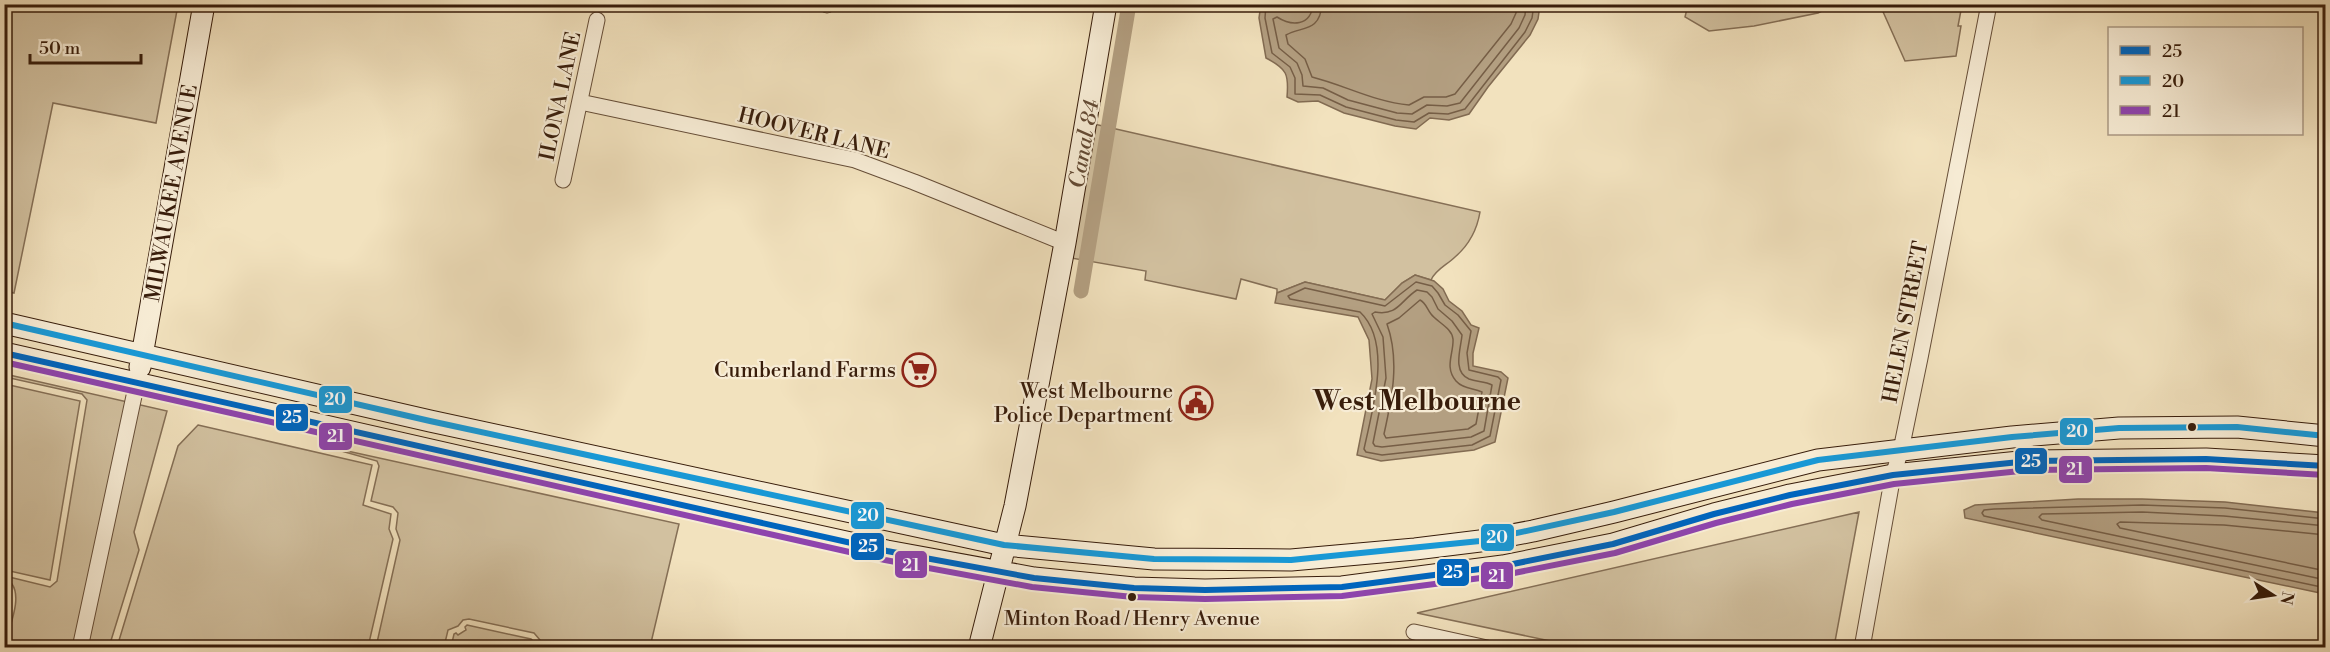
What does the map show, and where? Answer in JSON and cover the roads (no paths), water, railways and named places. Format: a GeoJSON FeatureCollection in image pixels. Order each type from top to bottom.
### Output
{"type":"FeatureCollection","features":[{"type":"Feature","properties":{"kind":"main road","name":"MILWAUKEE AVENUE"},"geometry":{"type":"LineString","coordinates":[[136,382],[204,4]]}},
{"type":"Feature","properties":{"kind":"main road"},"geometry":{"type":"LineString","coordinates":[[979,648],[1015,506],[1065,243],[1106,4]]}},
{"type":"Feature","properties":{"kind":"main road"},"geometry":{"type":"LineString","coordinates":[[4,323],[143,353],[430,421],[1004,545],[1154,560],[1291,560],[1415,549],[1491,538],[1614,512],[1818,460],[2012,437],[2119,428],[2237,427],[2325,436]]}},
{"type":"Feature","properties":{"kind":"main road"},"geometry":{"type":"LineString","coordinates":[[4,353],[887,551],[1034,578],[1134,588],[1205,591],[1342,587],[1507,565],[1613,544],[1714,514],[1790,495],[1893,476],[2029,461],[2206,459],[2325,466]]}},
{"type":"Feature","properties":{"kind":"main road"},"geometry":{"type":"LineString","coordinates":[[1491,538],[1507,565]]}},
{"type":"Feature","properties":{"kind":"street","name":"HELEN STREET"},"geometry":{"type":"LineString","coordinates":[[1862,648],[1893,476],[1989,4]]}},
{"type":"Feature","properties":{"kind":"street","name":"ILONA LANE"},"geometry":{"type":"LineString","coordinates":[[563,180],[597,20]]}},
{"type":"Feature","properties":{"kind":"street","name":"HOOVER LANE"},"geometry":{"type":"LineString","coordinates":[[579,102],[855,160],[1065,243]]}},
{"type":"Feature","properties":{"kind":"street"},"geometry":{"type":"LineString","coordinates":[[80,648],[136,382]]}},
{"type":"Feature","properties":{"kind":"street"},"geometry":{"type":"LineString","coordinates":[[1414,632],[1486,648]]}},
{"type":"Feature","properties":{"kind":"water"},"geometry":{"type":"Polygon","coordinates":[[[1261,4],[1283,5],[1293,11],[1302,4],[1540,5],[1538,19],[1530,35],[1469,114],[1449,120],[1430,118],[1416,129],[1344,113],[1318,101],[1298,102],[1287,97],[1288,83],[1285,73],[1266,58],[1259,18],[1261,4]]]}},
{"type":"Feature","properties":{"kind":"water"},"geometry":{"type":"Polygon","coordinates":[[[1415,275],[1434,281],[1443,289],[1449,301],[1462,311],[1471,325],[1479,328],[1473,353],[1473,366],[1501,372],[1508,378],[1495,442],[1474,450],[1381,461],[1357,455],[1372,379],[1369,340],[1358,317],[1275,303],[1277,293],[1305,282],[1385,300],[1402,283],[1415,275]]]}},
{"type":"Feature","properties":{"kind":"water"},"geometry":{"type":"Polygon","coordinates":[[[2078,499],[2225,502],[2325,513],[2325,594],[1965,518],[1964,510],[1975,505],[2078,499]]]}},
{"type":"Feature","properties":{"kind":"waterway","name":"Canal 84"},"geometry":{"type":"LineString","coordinates":[[1081,291],[1129,4]]}},
{"type":"Feature","properties":{"kind":"place","name":"Cumberland Farms"},"geometry":{"type":"Point","coordinates":[919,370]}},
{"type":"Feature","properties":{"kind":"place","name":"West Melbourne Police Department"},"geometry":{"type":"Point","coordinates":[1196,403]}},
{"type":"Feature","properties":{"kind":"place","name":"Minton Road / Henry Avenue"},"geometry":{"type":"Point","coordinates":[1132,597]}},
{"type":"Feature","properties":{"kind":"district","name":"West Melbourne"},"geometry":{"type":"Point","coordinates":[1417,401]}}]}
